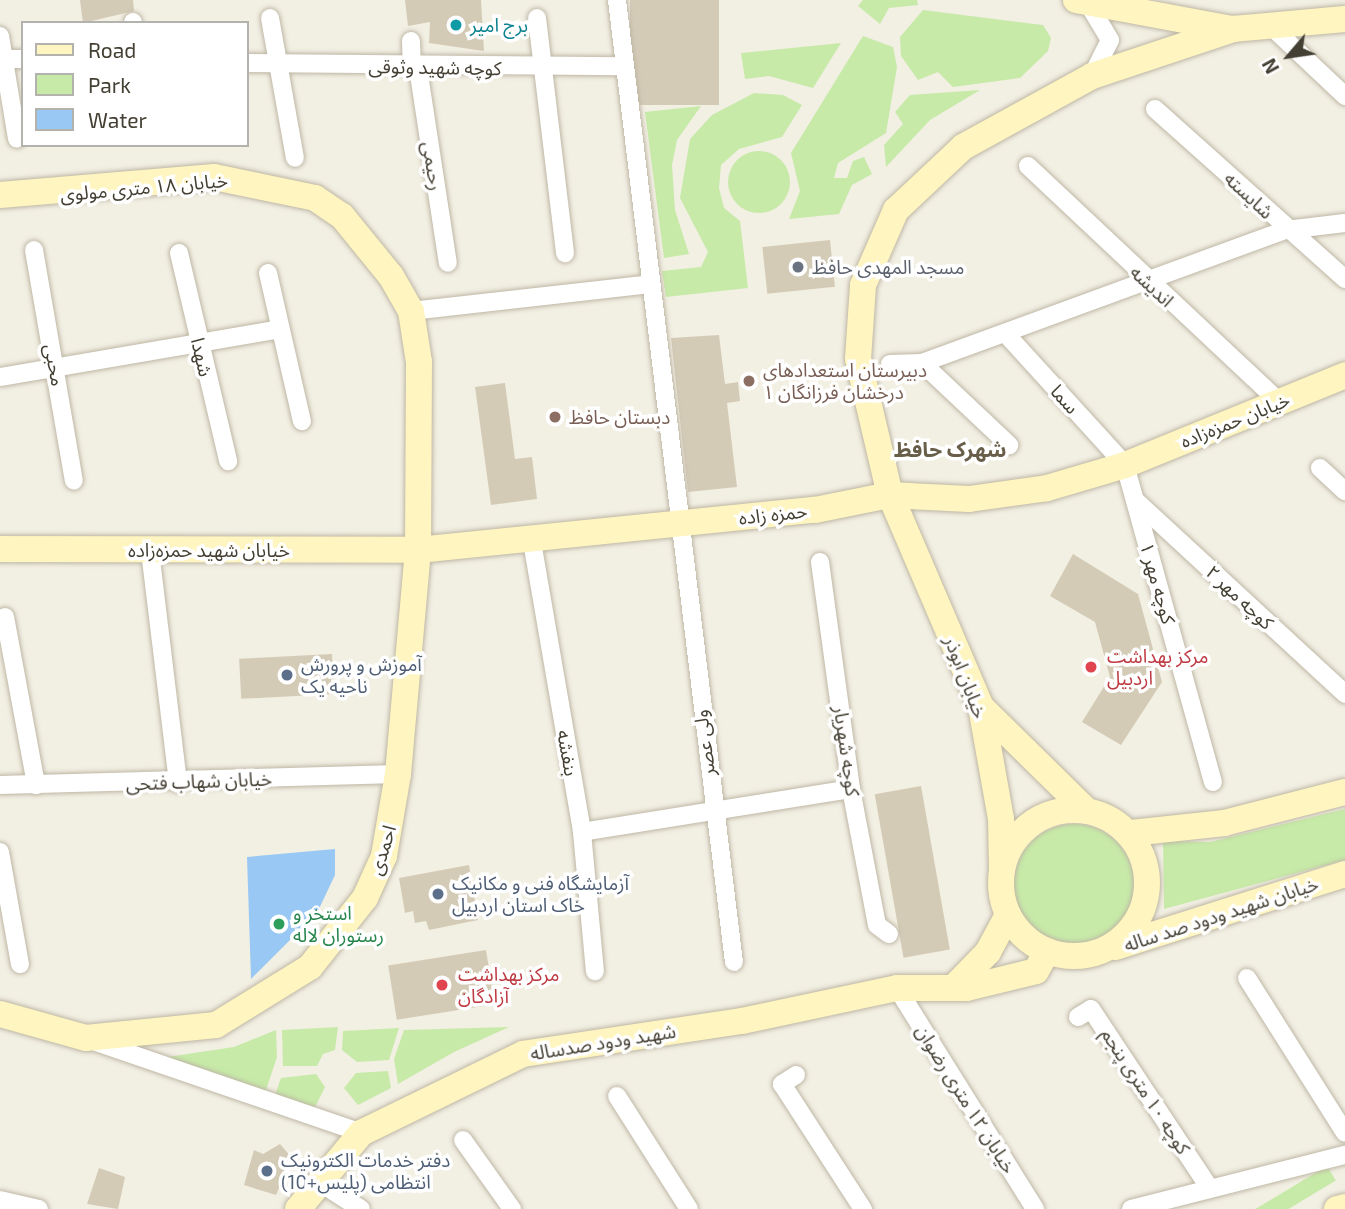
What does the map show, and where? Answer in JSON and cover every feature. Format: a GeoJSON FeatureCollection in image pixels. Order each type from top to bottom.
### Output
{"type":"FeatureCollection","features":[{"type":"Feature","properties":{"kind":"street","name":"ولی عصر"},"geometry":{"type":"LineString","coordinates":[[617,0],[712,808],[734,962]]}},
{"type":"Feature","properties":{"kind":"street"},"geometry":{"type":"LineString","coordinates":[[1083,2],[1233,29],[1273,29],[1345,19]]}},
{"type":"Feature","properties":{"kind":"street"},"geometry":{"type":"LineString","coordinates":[[1083,2],[1110,40],[1092,76]]}},
{"type":"Feature","properties":{"kind":"street"},"geometry":{"type":"LineString","coordinates":[[270,18],[295,158]]}},
{"type":"Feature","properties":{"kind":"street"},"geometry":{"type":"LineString","coordinates":[[537,18],[565,253]]}},
{"type":"Feature","properties":{"kind":"street","name":"خیابان ابوذر"},"geometry":{"type":"LineString","coordinates":[[1002,869],[1001,819],[981,707],[890,495],[858,359],[863,285],[896,210],[963,147],[1092,76],[1233,29]]}},
{"type":"Feature","properties":{"kind":"street"},"geometry":{"type":"LineString","coordinates":[[1273,29],[1345,96]]}},
{"type":"Feature","properties":{"kind":"street"},"geometry":{"type":"LineString","coordinates":[[0,36],[17,139]]}},
{"type":"Feature","properties":{"kind":"street","name":"رحیمی"},"geometry":{"type":"LineString","coordinates":[[411,41],[448,263]]}},
{"type":"Feature","properties":{"kind":"street"},"geometry":{"type":"LineString","coordinates":[[2,59],[21,59]]}},
{"type":"Feature","properties":{"kind":"street","name":"کوچه شهید وثوقی"},"geometry":{"type":"LineString","coordinates":[[248,63],[415,68],[624,66]]}},
{"type":"Feature","properties":{"kind":"street","name":"شایسته"},"geometry":{"type":"LineString","coordinates":[[1155,109],[1286,230],[1345,279]]}},
{"type":"Feature","properties":{"kind":"street","name":"اندیشه"},"geometry":{"type":"LineString","coordinates":[[1028,166],[1146,282],[1279,402]]}},
{"type":"Feature","properties":{"kind":"street","name":"خیابان ۱۸ متری مولوی"},"geometry":{"type":"LineString","coordinates":[[0,195],[214,177],[285,188],[342,216],[366,241],[411,311],[419,362],[418,550]]}},
{"type":"Feature","properties":{"kind":"street"},"geometry":{"type":"LineString","coordinates":[[890,364],[922,363],[1286,230],[1345,223]]}},
{"type":"Feature","properties":{"kind":"street","name":"محبی"},"geometry":{"type":"LineString","coordinates":[[34,250],[74,481]]}},
{"type":"Feature","properties":{"kind":"street","name":"شهدا"},"geometry":{"type":"LineString","coordinates":[[179,253],[228,461]]}},
{"type":"Feature","properties":{"kind":"street"},"geometry":{"type":"LineString","coordinates":[[268,273],[302,421]]}},
{"type":"Feature","properties":{"kind":"street"},"geometry":{"type":"LineString","coordinates":[[411,311],[650,284]]}},
{"type":"Feature","properties":{"kind":"street"},"geometry":{"type":"LineString","coordinates":[[0,377],[280,329]]}},
{"type":"Feature","properties":{"kind":"street","name":"سما"},"geometry":{"type":"LineString","coordinates":[[1006,334],[1125,464]]}},
{"type":"Feature","properties":{"kind":"street"},"geometry":{"type":"LineString","coordinates":[[922,363],[1009,445]]}},
{"type":"Feature","properties":{"kind":"street","name":"خیابان حمزه‌زاده"},"geometry":{"type":"LineString","coordinates":[[1125,464],[1345,375]]}},
{"type":"Feature","properties":{"kind":"street","name":"حمزه زاده"},"geometry":{"type":"LineString","coordinates":[[418,550],[531,536],[814,510],[890,495],[969,499],[1046,488],[1125,464]]}},
{"type":"Feature","properties":{"kind":"street","name":"کوچه مهر ۱"},"geometry":{"type":"LineString","coordinates":[[1125,464],[1213,782]]}},
{"type":"Feature","properties":{"kind":"street"},"geometry":{"type":"LineString","coordinates":[[1320,468],[1345,491]]}},
{"type":"Feature","properties":{"kind":"street","name":"کوچه مهر ۲"},"geometry":{"type":"LineString","coordinates":[[1135,500],[1341,683]]}},
{"type":"Feature","properties":{"kind":"street","name":"بنفشه"},"geometry":{"type":"LineString","coordinates":[[531,536],[582,832],[595,971]]}},
{"type":"Feature","properties":{"kind":"street","name":"خیابان شهید حمزه‌زاده"},"geometry":{"type":"LineString","coordinates":[[0,549],[418,550]]}},
{"type":"Feature","properties":{"kind":"street","name":"احمدی"},"geometry":{"type":"LineString","coordinates":[[0,1014],[86,1038],[216,1025],[310,967],[369,888],[384,856],[398,774],[418,550]]}},
{"type":"Feature","properties":{"kind":"street"},"geometry":{"type":"LineString","coordinates":[[150,551],[178,783]]}},
{"type":"Feature","properties":{"kind":"street","name":"کوچه شهریار"},"geometry":{"type":"LineString","coordinates":[[820,562],[851,789],[877,925],[889,934]]}},
{"type":"Feature","properties":{"kind":"street"},"geometry":{"type":"LineString","coordinates":[[5,617],[36,785]]}},
{"type":"Feature","properties":{"kind":"street"},"geometry":{"type":"LineString","coordinates":[[981,707],[1087,811],[1131,833],[1224,823],[1345,792]]}},
{"type":"Feature","properties":{"kind":"street","name":"خیابان شهاب فتحی"},"geometry":{"type":"LineString","coordinates":[[0,785],[178,783],[398,774]]}},
{"type":"Feature","properties":{"kind":"street"},"geometry":{"type":"LineString","coordinates":[[582,832],[712,808],[851,789]]}},
{"type":"Feature","properties":{"kind":"street"},"geometry":{"type":"LineString","coordinates":[[957,984],[988,952],[1007,915],[1002,869],[1024,829],[1054,813],[1087,811]]}},
{"type":"Feature","properties":{"kind":"street"},"geometry":{"type":"LineString","coordinates":[[1007,915],[1047,951],[1097,953],[1119,941],[1145,899],[1147,874],[1131,833]]}},
{"type":"Feature","properties":{"kind":"street"},"geometry":{"type":"LineString","coordinates":[[0,852],[20,964]]}},
{"type":"Feature","properties":{"kind":"street","name":"خیابان شهید ودود صد ساله"},"geometry":{"type":"LineString","coordinates":[[1097,953],[1345,874]]}},
{"type":"Feature","properties":{"kind":"street","name":"شهید ودود صدساله"},"geometry":{"type":"LineString","coordinates":[[298,1209],[322,1184],[361,1133],[523,1054],[743,1021],[897,988],[957,984],[967,988],[1036,971],[1047,951]]}},
{"type":"Feature","properties":{"kind":"street"},"geometry":{"type":"LineString","coordinates":[[1247,978],[1345,1132]]}},
{"type":"Feature","properties":{"kind":"street","name":"خیابان ۱۲ متری رضوان"},"geometry":{"type":"LineString","coordinates":[[897,988],[1035,1209]]}},
{"type":"Feature","properties":{"kind":"street","name":"کوچه ۱۰ متری پنجم"},"geometry":{"type":"LineString","coordinates":[[1078,1017],[1091,1009],[1208,1186]]}},
{"type":"Feature","properties":{"kind":"street"},"geometry":{"type":"LineString","coordinates":[[86,1038],[361,1133]]}},
{"type":"Feature","properties":{"kind":"street"},"geometry":{"type":"LineString","coordinates":[[796,1075],[782,1084],[863,1209]]}},
{"type":"Feature","properties":{"kind":"street"},"geometry":{"type":"LineString","coordinates":[[617,1096],[689,1209]]}},
{"type":"Feature","properties":{"kind":"street"},"geometry":{"type":"LineString","coordinates":[[463,1140],[512,1209]]}},
{"type":"Feature","properties":{"kind":"street"},"geometry":{"type":"LineString","coordinates":[[1131,1209],[1208,1186],[1345,1155]]}},
{"type":"Feature","properties":{"kind":"street"},"geometry":{"type":"LineString","coordinates":[[322,1184],[361,1209]]}},
{"type":"Feature","properties":{"kind":"street"},"geometry":{"type":"LineString","coordinates":[[0,1200],[39,1209]]}},
{"type":"Feature","properties":{"kind":"street"},"geometry":{"type":"LineString","coordinates":[[1337,1209],[1345,1207]]}},
{"type":"Feature","properties":{"kind":"green space"},"geometry":{"type":"Polygon","coordinates":[[[863,0],[917,0],[918,5],[889,8],[880,24],[858,6],[863,0]]]}},
{"type":"Feature","properties":{"kind":"green space"},"geometry":{"type":"Polygon","coordinates":[[[923,10],[1043,25],[1051,38],[1048,51],[1020,78],[953,87],[938,72],[918,80],[901,56],[900,37],[923,10]]]}},
{"type":"Feature","properties":{"kind":"green space"},"geometry":{"type":"Polygon","coordinates":[[[863,36],[893,47],[897,67],[886,133],[838,163],[834,178],[847,178],[853,161],[864,157],[872,174],[852,185],[839,214],[789,219],[800,191],[791,153],[863,36]]]}},
{"type":"Feature","properties":{"kind":"green space"},"geometry":{"type":"Polygon","coordinates":[[[841,43],[813,88],[769,76],[745,79],[741,53],[841,43]]]}},
{"type":"Feature","properties":{"kind":"green space"},"geometry":{"type":"Polygon","coordinates":[[[980,90],[930,120],[886,167],[884,145],[903,124],[895,112],[910,95],[980,90]]]}},
{"type":"Feature","properties":{"kind":"green space"},"geometry":{"type":"Polygon","coordinates":[[[754,93],[783,95],[802,105],[782,137],[739,149],[721,165],[719,188],[724,208],[740,221],[748,288],[666,297],[662,271],[701,267],[708,252],[680,198],[690,139],[712,115],[754,93]]]}},
{"type":"Feature","properties":{"kind":"green space"},"geometry":{"type":"Polygon","coordinates":[[[701,106],[677,140],[672,165],[675,210],[689,254],[664,258],[645,112],[701,106]]]}},
{"type":"Feature","properties":{"kind":"green space"},"geometry":{"type":"Polygon","coordinates":[[[759,151],[781,160],[790,182],[781,204],[759,213],[737,204],[728,182],[737,160],[759,151]]]}},
{"type":"Feature","properties":{"kind":"green space"},"geometry":{"type":"Polygon","coordinates":[[[1345,809],[1345,860],[1164,909],[1163,841],[1210,842],[1345,809]]]}},
{"type":"Feature","properties":{"kind":"green space"},"geometry":{"type":"Polygon","coordinates":[[[1074,824],[1097,829],[1116,842],[1129,861],[1134,884],[1129,907],[1116,926],[1097,939],[1074,944],[1051,939],[1032,926],[1019,907],[1014,884],[1019,861],[1032,842],[1051,829],[1074,824]]]}},
{"type":"Feature","properties":{"kind":"green space"},"geometry":{"type":"Polygon","coordinates":[[[338,1027],[335,1050],[323,1054],[317,1066],[283,1066],[282,1030],[338,1027]]]}},
{"type":"Feature","properties":{"kind":"green space"},"geometry":{"type":"Polygon","coordinates":[[[509,1027],[454,1052],[398,1084],[394,1059],[404,1030],[509,1027]]]}},
{"type":"Feature","properties":{"kind":"green space"},"geometry":{"type":"Polygon","coordinates":[[[399,1028],[389,1060],[357,1062],[342,1050],[343,1031],[399,1028]]]}},
{"type":"Feature","properties":{"kind":"green space"},"geometry":{"type":"Polygon","coordinates":[[[276,1030],[277,1057],[265,1093],[154,1059],[234,1047],[276,1030]]]}},
{"type":"Feature","properties":{"kind":"green space"},"geometry":{"type":"Polygon","coordinates":[[[388,1071],[391,1088],[358,1105],[344,1088],[356,1073],[388,1071]]]}},
{"type":"Feature","properties":{"kind":"green space"},"geometry":{"type":"Polygon","coordinates":[[[316,1074],[325,1087],[315,1107],[275,1095],[281,1078],[316,1074]]]}},
{"type":"Feature","properties":{"kind":"green space"},"geometry":{"type":"Polygon","coordinates":[[[1327,1166],[1336,1181],[1288,1209],[1255,1209],[1327,1166]]]}},
{"type":"Feature","properties":{"kind":"water","name":"استخر و رستوران لاله"},"geometry":{"type":"Polygon","coordinates":[[[335,849],[335,875],[317,913],[251,979],[247,857],[335,849]]]}},
{"type":"Feature","properties":{"kind":"building"},"geometry":{"type":"Polygon","coordinates":[[[80,0],[133,0],[134,11],[83,21],[80,0]]]}},
{"type":"Feature","properties":{"kind":"building","name":"برج امیر"},"geometry":{"type":"Polygon","coordinates":[[[405,0],[481,0],[484,51],[429,43],[430,22],[408,26],[405,0]]]}},
{"type":"Feature","properties":{"kind":"building"},"geometry":{"type":"Polygon","coordinates":[[[630,0],[719,0],[719,105],[630,105],[630,0]]]}},
{"type":"Feature","properties":{"kind":"building","name":"مسجد المهدی حافظ"},"geometry":{"type":"Polygon","coordinates":[[[830,240],[835,287],[767,294],[762,247],[830,240]]]}},
{"type":"Feature","properties":{"kind":"building"},"geometry":{"type":"Polygon","coordinates":[[[719,335],[725,384],[738,382],[740,401],[727,403],[737,487],[688,492],[671,338],[719,335]]]}},
{"type":"Feature","properties":{"kind":"building"},"geometry":{"type":"Polygon","coordinates":[[[505,383],[515,459],[532,457],[537,499],[491,505],[475,387],[505,383]]]}},
{"type":"Feature","properties":{"kind":"building"},"geometry":{"type":"Polygon","coordinates":[[[1073,554],[1138,594],[1162,682],[1121,745],[1082,722],[1110,677],[1095,622],[1050,596],[1073,554]]]}},
{"type":"Feature","properties":{"kind":"building","name":"آموزش و پرورش ناحیه یک"},"geometry":{"type":"Polygon","coordinates":[[[332,654],[334,694],[241,699],[239,659],[332,654]]]}},
{"type":"Feature","properties":{"kind":"building"},"geometry":{"type":"Polygon","coordinates":[[[921,786],[950,949],[904,958],[875,794],[921,786]]]}},
{"type":"Feature","properties":{"kind":"building","name":"آزمایشگاه فنی و مکانیک خاک استان اردبیل"},"geometry":{"type":"Polygon","coordinates":[[[469,865],[478,920],[429,930],[426,921],[415,923],[413,911],[405,913],[399,878],[469,865]]]}},
{"type":"Feature","properties":{"kind":"building","name":"مرکز بهداشت آزادگان"},"geometry":{"type":"Polygon","coordinates":[[[486,950],[495,1004],[397,1020],[388,965],[486,950]]]}},
{"type":"Feature","properties":{"kind":"building","name":"دفتر خدمات الکترونیک انتظامی (پلیس+10)"},"geometry":{"type":"Polygon","coordinates":[[[280,1144],[292,1158],[276,1195],[244,1185],[254,1150],[263,1154],[280,1144]]]}},
{"type":"Feature","properties":{"kind":"building"},"geometry":{"type":"Polygon","coordinates":[[[99,1168],[125,1177],[118,1209],[87,1204],[99,1168]]]}},
{"type":"Feature","properties":{"kind":"place","name":"برج امیر"},"geometry":{"type":"Point","coordinates":[456,25]}},
{"type":"Feature","properties":{"kind":"place","name":"مسجد المهدی حافظ"},"geometry":{"type":"Point","coordinates":[798,267]}},
{"type":"Feature","properties":{"kind":"place","name":"دبیرستان استعدادهای درخشان فرزانگان ۱"},"geometry":{"type":"Point","coordinates":[749,381]}},
{"type":"Feature","properties":{"kind":"place","name":"دبستان حافظ"},"geometry":{"type":"Point","coordinates":[555,417]}},
{"type":"Feature","properties":{"kind":"place","name":"مرکز بهداشت اردبیل"},"geometry":{"type":"Point","coordinates":[1091,667]}},
{"type":"Feature","properties":{"kind":"place","name":"آموزش و پرورش ناحیه یک"},"geometry":{"type":"Point","coordinates":[287,675]}},
{"type":"Feature","properties":{"kind":"place","name":"آزمایشگاه فنی و مکانیک خاک استان اردبیل"},"geometry":{"type":"Point","coordinates":[438,894]}},
{"type":"Feature","properties":{"kind":"place","name":"استخر و رستوران لاله"},"geometry":{"type":"Point","coordinates":[279,924]}},
{"type":"Feature","properties":{"kind":"place","name":"مرکز بهداشت آزادگان"},"geometry":{"type":"Point","coordinates":[442,985]}},
{"type":"Feature","properties":{"kind":"place","name":"دفتر خدمات الکترونیک انتظامی (پلیس+10)"},"geometry":{"type":"Point","coordinates":[267,1171]}},
{"type":"Feature","properties":{"kind":"district","name":"شهرک حافظ"},"geometry":{"type":"Point","coordinates":[950,449]}}]}
